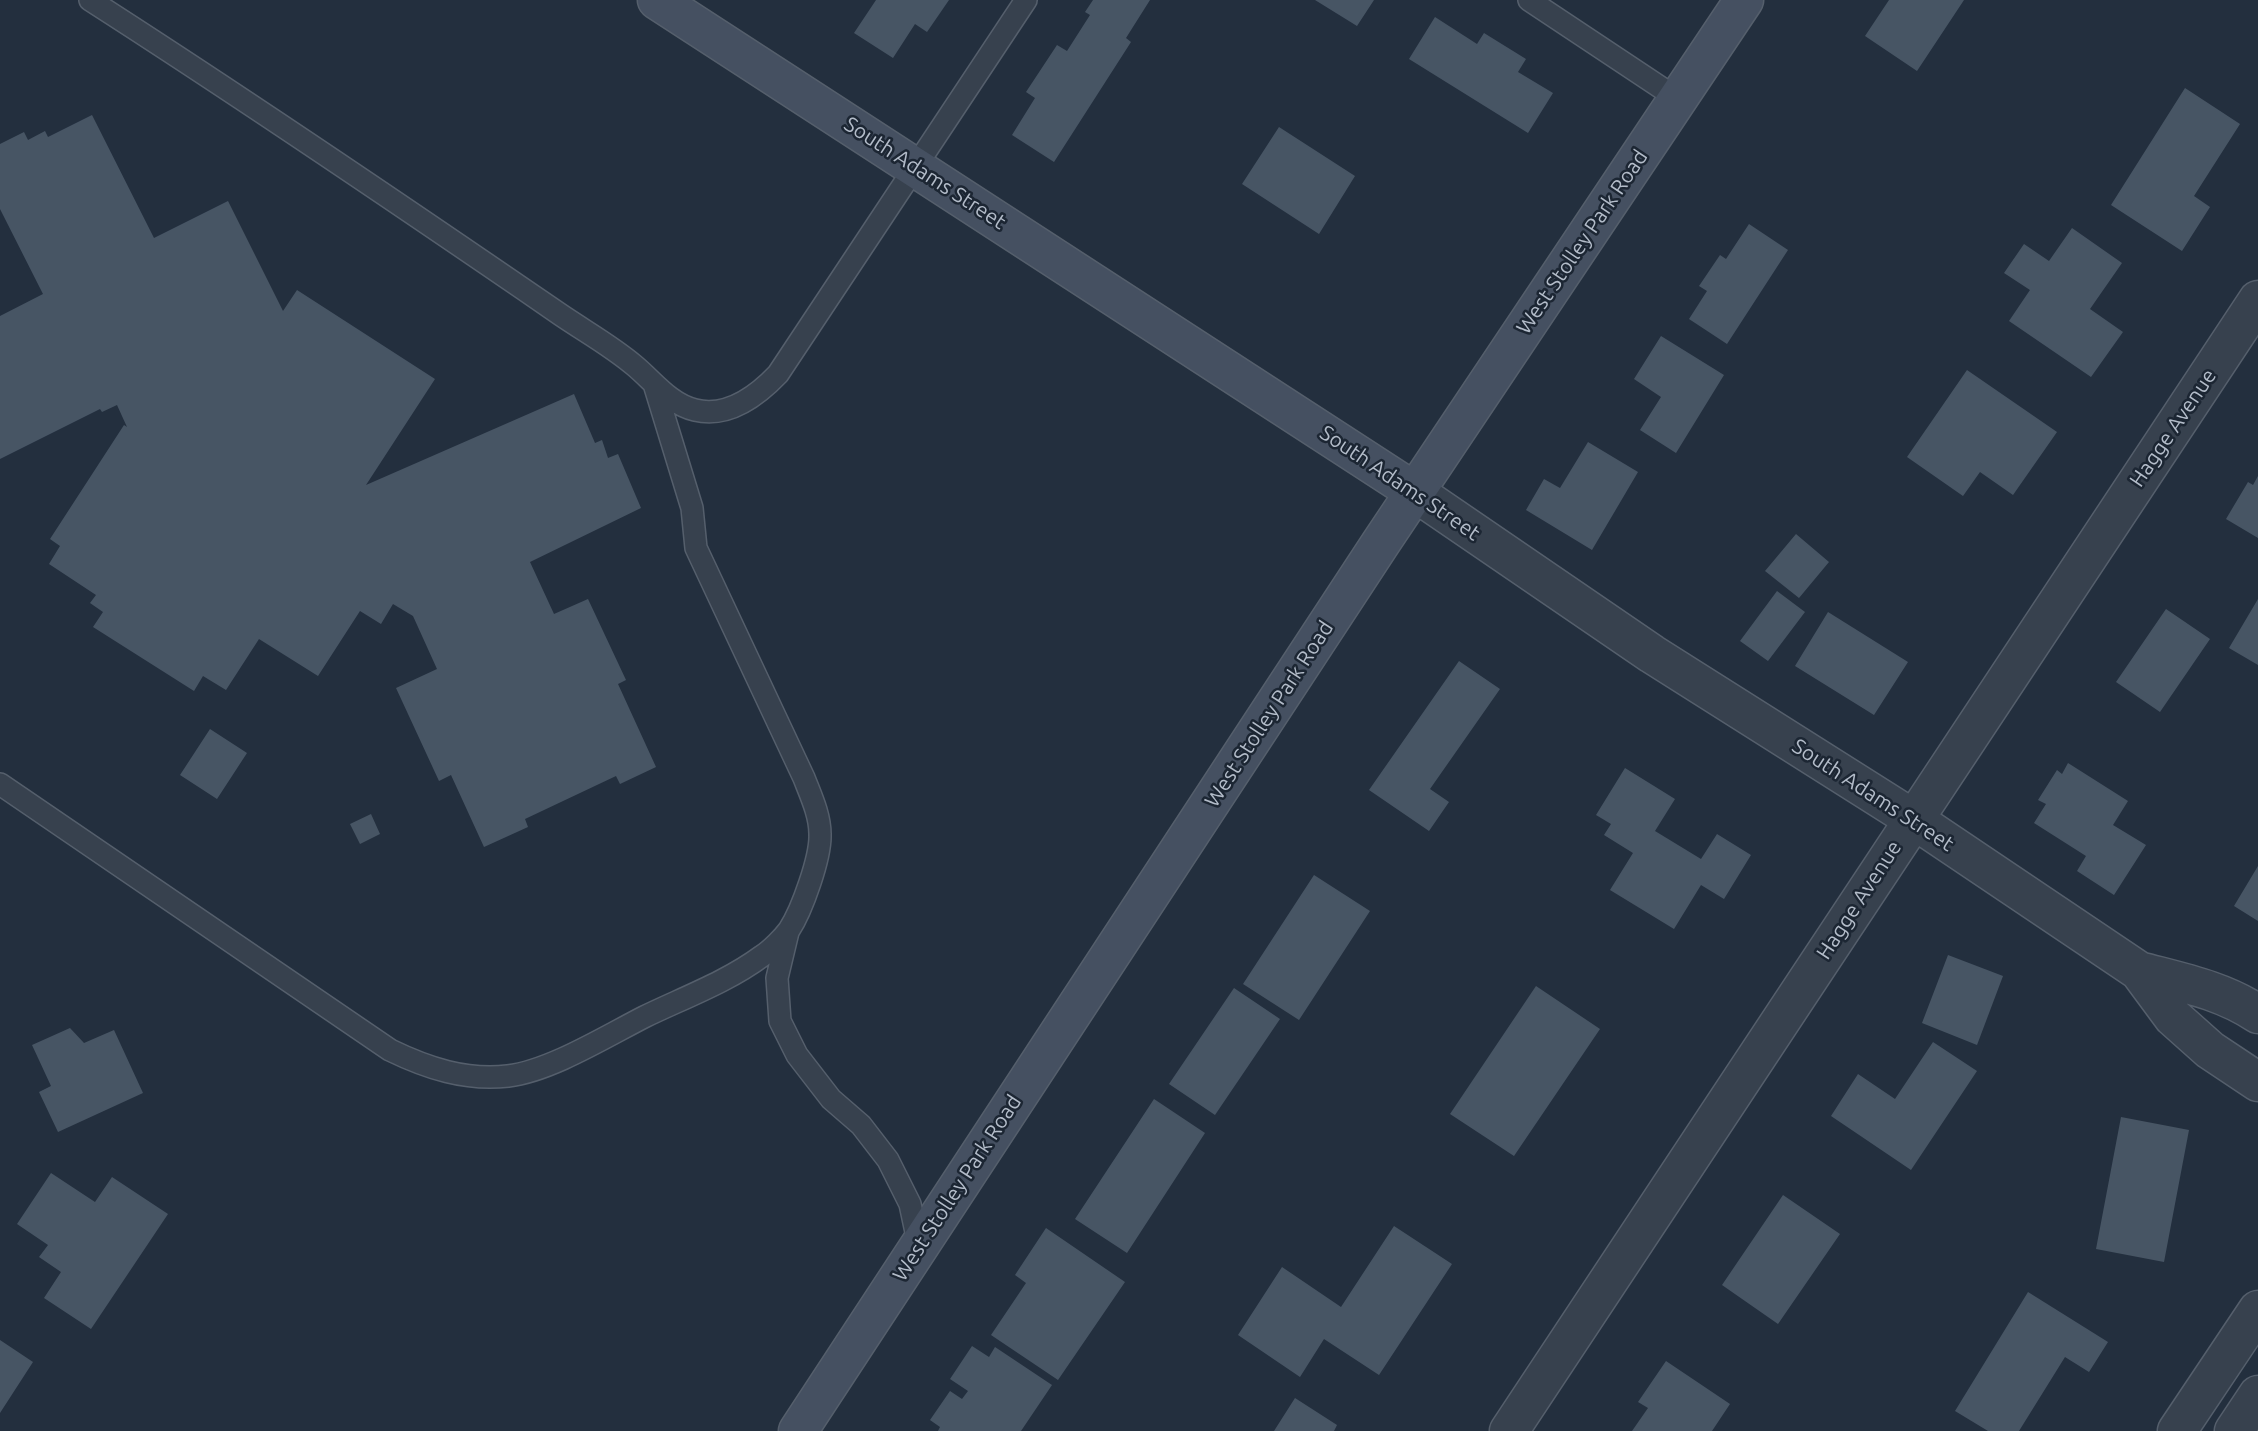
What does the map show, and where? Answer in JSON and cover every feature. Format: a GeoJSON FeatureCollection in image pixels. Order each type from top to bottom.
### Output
{"type":"FeatureCollection","features":[{"type":"Feature","properties":{"kind":"main road","name":"South Adams Street"},"geometry":{"type":"LineString","coordinates":[[657,0],[1415,492]]}},
{"type":"Feature","properties":{"kind":"main road","name":"West Stolley Park Road"},"geometry":{"type":"LineString","coordinates":[[798,1431],[1415,492],[1744,0]]}},
{"type":"Feature","properties":{"kind":"street","name":"Hagge Avenue"},"geometry":{"type":"LineString","coordinates":[[1508,1431],[2258,300]]}},
{"type":"Feature","properties":{"kind":"street","name":"South Adams Street"},"geometry":{"type":"LineString","coordinates":[[1415,492],[1652,654],[1913,819],[2139,971]]}},
{"type":"Feature","properties":{"kind":"street"},"geometry":{"type":"LineString","coordinates":[[2139,971],[2201,987],[2240,1002],[2258,1014]]}},
{"type":"Feature","properties":{"kind":"street"},"geometry":{"type":"LineString","coordinates":[[2139,971],[2173,1017],[2210,1050],[2258,1082]]}},
{"type":"Feature","properties":{"kind":"street"},"geometry":{"type":"LineString","coordinates":[[2177,1431],[2258,1310]]}},
{"type":"Feature","properties":{"kind":"street"},"geometry":{"type":"LineString","coordinates":[[2234,1431],[2258,1395]]}},
{"type":"Feature","properties":{"kind":"lane"},"geometry":{"type":"LineString","coordinates":[[90,0],[115,7],[194,68],[623,358],[676,402],[694,410],[713,412],[741,404],[762,391],[778,374],[1026,0]]}},
{"type":"Feature","properties":{"kind":"lane"},"geometry":{"type":"LineString","coordinates":[[1529,0],[1678,99]]}},
{"type":"Feature","properties":{"kind":"lane"},"geometry":{"type":"LineString","coordinates":[[654,384],[691,508],[696,548],[804,778],[816,812],[820,835],[816,863],[789,930],[777,978],[780,1021],[797,1055],[831,1099],[861,1125],[888,1160],[910,1204],[919,1246]]}},
{"type":"Feature","properties":{"kind":"lane"},"geometry":{"type":"LineString","coordinates":[[0,784],[390,1050],[426,1067],[468,1076],[508,1076],[546,1065],[718,982],[763,956],[789,930]]}},
{"type":"Feature","properties":{"kind":"building"},"geometry":{"type":"Polygon","coordinates":[[[876,0],[949,0],[927,32],[915,24],[893,58],[854,33],[876,0]]]}},
{"type":"Feature","properties":{"kind":"building"},"geometry":{"type":"Polygon","coordinates":[[[1093,0],[1150,0],[1126,38],[1131,42],[1054,162],[1012,135],[1035,98],[1026,92],[1057,45],[1067,51],[1090,15],[1085,12],[1093,0]]]}},
{"type":"Feature","properties":{"kind":"building"},"geometry":{"type":"Polygon","coordinates":[[[1315,0],[1374,0],[1357,26],[1315,0]]]}},
{"type":"Feature","properties":{"kind":"building"},"geometry":{"type":"Polygon","coordinates":[[[1889,0],[1964,0],[1917,71],[1865,36],[1889,0]]]}},
{"type":"Feature","properties":{"kind":"building"},"geometry":{"type":"Polygon","coordinates":[[[1435,17],[1477,44],[1484,33],[1526,59],[1518,72],[1553,93],[1528,133],[1409,59],[1435,17]]]}},
{"type":"Feature","properties":{"kind":"building"},"geometry":{"type":"Polygon","coordinates":[[[2185,88],[2240,124],[2194,196],[2210,207],[2182,251],[2111,205],[2185,88]]]}},
{"type":"Feature","properties":{"kind":"building"},"geometry":{"type":"Polygon","coordinates":[[[92,115],[154,238],[228,201],[283,311],[297,290],[435,379],[366,485],[574,394],[595,443],[602,440],[608,458],[618,454],[641,508],[530,562],[554,614],[588,599],[626,680],[618,684],[656,767],[620,784],[616,776],[525,819],[528,827],[484,847],[451,775],[439,781],[396,688],[437,669],[413,616],[393,604],[381,624],[360,611],[318,676],[259,639],[226,690],[203,676],[194,691],[93,627],[103,612],[90,603],[96,595],[49,564],[60,546],[50,539],[124,425],[127,427],[117,405],[102,412],[100,409],[0,459],[0,316],[43,294],[0,209],[0,144],[24,132],[28,140],[45,131],[48,137],[92,115]]]}},
{"type":"Feature","properties":{"kind":"building"},"geometry":{"type":"Polygon","coordinates":[[[1279,127],[1355,176],[1319,234],[1242,184],[1279,127]]]}},
{"type":"Feature","properties":{"kind":"building"},"geometry":{"type":"Polygon","coordinates":[[[1749,224],[1788,250],[1727,344],[1689,319],[1707,291],[1699,286],[1720,255],[1726,259],[1749,224]]]}},
{"type":"Feature","properties":{"kind":"building"},"geometry":{"type":"Polygon","coordinates":[[[2072,228],[2122,263],[2090,309],[2123,332],[2091,377],[2009,321],[2030,290],[2004,273],[2024,244],[2049,261],[2072,228]]]}},
{"type":"Feature","properties":{"kind":"building"},"geometry":{"type":"Polygon","coordinates":[[[1661,336],[1724,375],[1676,453],[1640,430],[1661,397],[1634,379],[1661,336]]]}},
{"type":"Feature","properties":{"kind":"building"},"geometry":{"type":"Polygon","coordinates":[[[1967,370],[2057,432],[2013,495],[1980,472],[1963,496],[1907,457],[1967,370]]]}},
{"type":"Feature","properties":{"kind":"building"},"geometry":{"type":"Polygon","coordinates":[[[1588,442],[1638,472],[1592,550],[1526,510],[1544,479],[1560,488],[1588,442]]]}},
{"type":"Feature","properties":{"kind":"building"},"geometry":{"type":"Polygon","coordinates":[[[2258,476],[2258,538],[2226,519],[2248,482],[2253,485],[2258,476]]]}},
{"type":"Feature","properties":{"kind":"building"},"geometry":{"type":"Polygon","coordinates":[[[1796,534],[1829,562],[1799,598],[1765,571],[1796,534]]]}},
{"type":"Feature","properties":{"kind":"building"},"geometry":{"type":"Polygon","coordinates":[[[1777,591],[1805,612],[1768,661],[1740,641],[1777,591]]]}},
{"type":"Feature","properties":{"kind":"building"},"geometry":{"type":"Polygon","coordinates":[[[2258,599],[2258,665],[2229,648],[2258,599]]]}},
{"type":"Feature","properties":{"kind":"building"},"geometry":{"type":"Polygon","coordinates":[[[2166,609],[2210,639],[2160,712],[2116,682],[2166,609]]]}},
{"type":"Feature","properties":{"kind":"building"},"geometry":{"type":"Polygon","coordinates":[[[1828,612],[1908,662],[1874,715],[1795,666],[1828,612]]]}},
{"type":"Feature","properties":{"kind":"building"},"geometry":{"type":"Polygon","coordinates":[[[1459,661],[1500,689],[1430,789],[1449,802],[1429,831],[1369,790],[1459,661]]]}},
{"type":"Feature","properties":{"kind":"building"},"geometry":{"type":"Polygon","coordinates":[[[210,729],[247,753],[217,799],[180,775],[210,729]]]}},
{"type":"Feature","properties":{"kind":"building"},"geometry":{"type":"Polygon","coordinates":[[[2068,763],[2128,801],[2113,825],[2146,845],[2114,895],[2077,871],[2086,856],[2034,823],[2046,804],[2038,800],[2057,770],[2062,774],[2068,763]]]}},
{"type":"Feature","properties":{"kind":"building"},"geometry":{"type":"Polygon","coordinates":[[[1625,768],[1675,799],[1655,831],[1701,859],[1717,834],[1751,855],[1724,899],[1701,885],[1674,929],[1610,890],[1633,853],[1604,835],[1611,824],[1596,815],[1625,768]]]}},
{"type":"Feature","properties":{"kind":"building"},"geometry":{"type":"Polygon","coordinates":[[[371,814],[380,834],[360,844],[350,824],[371,814]]]}},
{"type":"Feature","properties":{"kind":"building"},"geometry":{"type":"Polygon","coordinates":[[[2258,866],[2258,921],[2234,906],[2258,866]]]}},
{"type":"Feature","properties":{"kind":"building"},"geometry":{"type":"Polygon","coordinates":[[[1314,875],[1370,911],[1299,1020],[1243,984],[1314,875]]]}},
{"type":"Feature","properties":{"kind":"building"},"geometry":{"type":"Polygon","coordinates":[[[1948,955],[2003,976],[1977,1045],[1922,1023],[1948,955]]]}},
{"type":"Feature","properties":{"kind":"building"},"geometry":{"type":"Polygon","coordinates":[[[1536,986],[1600,1029],[1514,1156],[1450,1114],[1536,986]]]}},
{"type":"Feature","properties":{"kind":"building"},"geometry":{"type":"Polygon","coordinates":[[[1234,988],[1280,1019],[1215,1115],[1169,1084],[1234,988]]]}},
{"type":"Feature","properties":{"kind":"building"},"geometry":{"type":"Polygon","coordinates":[[[70,1028],[84,1043],[114,1030],[143,1093],[58,1132],[39,1092],[51,1086],[32,1045],[70,1028]]]}},
{"type":"Feature","properties":{"kind":"building"},"geometry":{"type":"Polygon","coordinates":[[[1933,1042],[1977,1071],[1911,1170],[1831,1116],[1858,1074],[1895,1099],[1933,1042]]]}},
{"type":"Feature","properties":{"kind":"building"},"geometry":{"type":"Polygon","coordinates":[[[1154,1099],[1205,1133],[1127,1253],[1075,1219],[1154,1099]]]}},
{"type":"Feature","properties":{"kind":"building"},"geometry":{"type":"Polygon","coordinates":[[[2121,1117],[2189,1130],[2164,1262],[2096,1249],[2121,1117]]]}},
{"type":"Feature","properties":{"kind":"building"},"geometry":{"type":"Polygon","coordinates":[[[51,1173],[95,1202],[112,1177],[168,1214],[91,1329],[44,1298],[61,1272],[39,1257],[48,1245],[17,1224],[51,1173]]]}},
{"type":"Feature","properties":{"kind":"building"},"geometry":{"type":"Polygon","coordinates":[[[1783,1195],[1840,1234],[1778,1324],[1722,1285],[1783,1195]]]}},
{"type":"Feature","properties":{"kind":"building"},"geometry":{"type":"Polygon","coordinates":[[[1394,1226],[1452,1264],[1379,1375],[1324,1339],[1300,1377],[1238,1335],[1282,1267],[1341,1307],[1394,1226]]]}},
{"type":"Feature","properties":{"kind":"building"},"geometry":{"type":"Polygon","coordinates":[[[1046,1228],[1125,1282],[1058,1380],[991,1335],[1026,1283],[1015,1275],[1046,1228]]]}},
{"type":"Feature","properties":{"kind":"building"},"geometry":{"type":"Polygon","coordinates":[[[2028,1292],[2108,1342],[2089,1372],[2065,1357],[2019,1431],[1988,1431],[1955,1411],[2028,1292]]]}},
{"type":"Feature","properties":{"kind":"building"},"geometry":{"type":"Polygon","coordinates":[[[0,1340],[33,1362],[0,1413],[0,1340]]]}},
{"type":"Feature","properties":{"kind":"building"},"geometry":{"type":"Polygon","coordinates":[[[972,1346],[989,1357],[995,1347],[1052,1385],[1021,1431],[938,1431],[940,1427],[930,1420],[950,1391],[962,1399],[968,1391],[950,1379],[972,1346]]]}},
{"type":"Feature","properties":{"kind":"building"},"geometry":{"type":"Polygon","coordinates":[[[1666,1361],[1730,1404],[1712,1431],[1632,1431],[1648,1408],[1638,1402],[1666,1361]]]}},
{"type":"Feature","properties":{"kind":"building"},"geometry":{"type":"Polygon","coordinates":[[[1295,1398],[1337,1425],[1334,1431],[1274,1431],[1295,1398]]]}}]}
